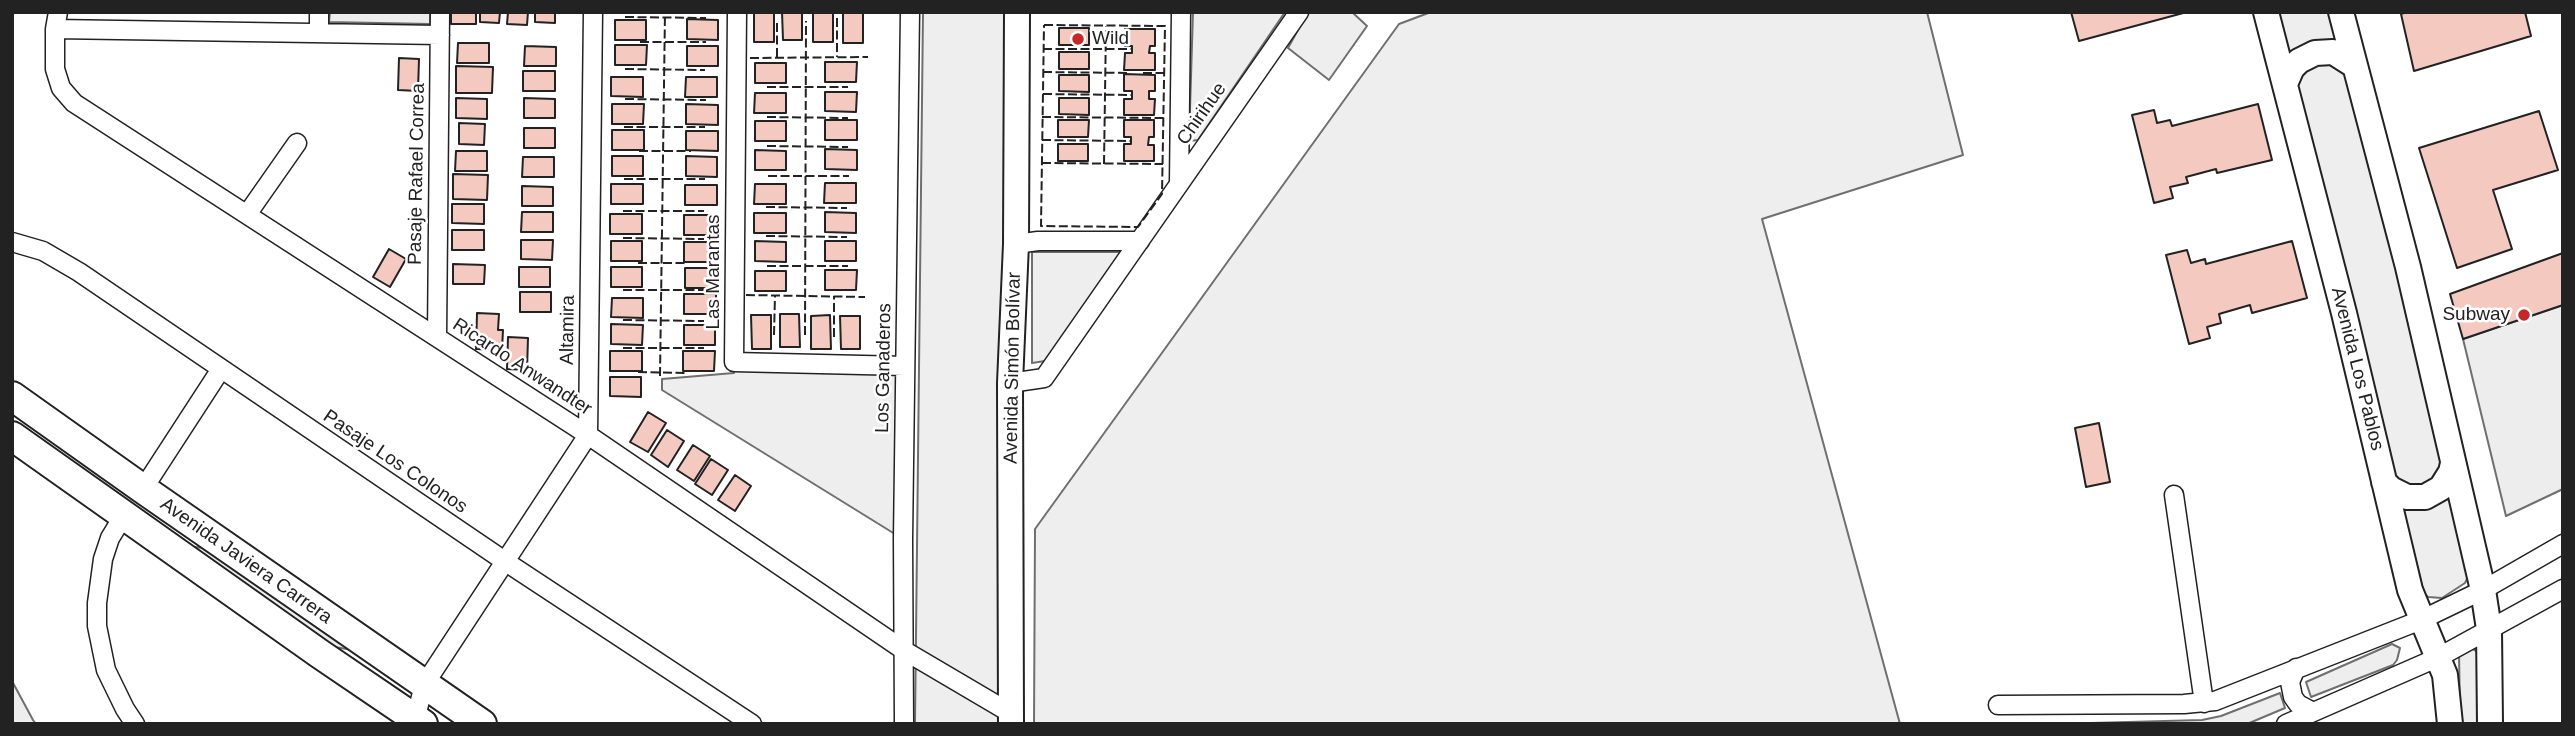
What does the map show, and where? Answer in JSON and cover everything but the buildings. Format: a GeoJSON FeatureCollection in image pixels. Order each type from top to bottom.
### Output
{"type":"FeatureCollection","features":[{"type":"Feature","properties":{"kind":"main road","name":"Avenida Simón Bolívar"},"geometry":{"type":"LineString","coordinates":[[1012,719],[1010,383],[1016,244],[1017,12]]}},
{"type":"Feature","properties":{"kind":"main road","name":"Avenida Los Pablos"},"geometry":{"type":"LineString","coordinates":[[2266,12],[2410,590],[2439,657],[2448,694],[2449,724]]}},
{"type":"Feature","properties":{"kind":"main road"},"geometry":{"type":"LineString","coordinates":[[2341,12],[2408,267],[2483,590],[2489,629],[2490,724]]}},
{"type":"Feature","properties":{"kind":"main road"},"geometry":{"type":"LineString","coordinates":[[2285,84],[2292,68],[2315,52],[2333,52],[2355,66]]}},
{"type":"Feature","properties":{"kind":"main road","name":"Avenida Javiera Carrera"},"geometry":{"type":"LineString","coordinates":[[12,396],[482,724]]}},
{"type":"Feature","properties":{"kind":"main road","name":"Avenida Javiera Carrera"},"geometry":{"type":"LineString","coordinates":[[12,436],[417,722]]}},
{"type":"Feature","properties":{"kind":"main road"},"geometry":{"type":"LineString","coordinates":[[2384,482],[2407,497],[2425,497],[2441,488],[2453,463]]}},
{"type":"Feature","properties":{"kind":"main road"},"geometry":{"type":"LineString","coordinates":[[124,515],[137,506],[148,503],[168,507]]}},
{"type":"Feature","properties":{"kind":"street"},"geometry":{"type":"LineString","coordinates":[[319,12],[319,32]]}},
{"type":"Feature","properties":{"kind":"street","name":"Pasaje Rafael Correa"},"geometry":{"type":"LineString","coordinates":[[437,337],[440,12]]}},
{"type":"Feature","properties":{"kind":"street","name":"Altamira"},"geometry":{"type":"LineString","coordinates":[[588,435],[593,12]]}},
{"type":"Feature","properties":{"kind":"street","name":"Las Marantas"},"geometry":{"type":"LineString","coordinates":[[737,12],[734,362],[905,366]]}},
{"type":"Feature","properties":{"kind":"street","name":"Los Ganaderos"},"geometry":{"type":"LineString","coordinates":[[904,724],[903,539],[910,12]]}},
{"type":"Feature","properties":{"kind":"street"},"geometry":{"type":"LineString","coordinates":[[1179,183],[1181,12]]}},
{"type":"Feature","properties":{"kind":"street","name":"Chirihue"},"geometry":{"type":"LineString","coordinates":[[1010,383],[1044,378],[1300,12]]}},
{"type":"Feature","properties":{"kind":"street"},"geometry":{"type":"LineString","coordinates":[[57,20],[440,35]]}},
{"type":"Feature","properties":{"kind":"street","name":"Ricardo Anwandter"},"geometry":{"type":"LineString","coordinates":[[57,20],[54,56],[57,79],[74,103],[588,435],[905,651],[1012,719]]}},
{"type":"Feature","properties":{"kind":"street"},"geometry":{"type":"LineString","coordinates":[[248,214],[297,144]]}},
{"type":"Feature","properties":{"kind":"street"},"geometry":{"type":"LineString","coordinates":[[1016,244],[1038,241],[1140,241]]}},
{"type":"Feature","properties":{"kind":"street","name":"Pasaje Los Colonos"},"geometry":{"type":"LineString","coordinates":[[12,242],[43,251],[79,272],[506,562],[752,724]]}},
{"type":"Feature","properties":{"kind":"street"},"geometry":{"type":"LineString","coordinates":[[143,489],[220,369]]}},
{"type":"Feature","properties":{"kind":"street"},"geometry":{"type":"LineString","coordinates":[[417,722],[424,685],[588,435]]}},
{"type":"Feature","properties":{"kind":"street"},"geometry":{"type":"LineString","coordinates":[[2174,495],[2204,703]]}},
{"type":"Feature","properties":{"kind":"street"},"geometry":{"type":"LineString","coordinates":[[124,515],[110,538],[103,559],[97,626],[106,670],[114,690],[135,724]]}},
{"type":"Feature","properties":{"kind":"street"},"geometry":{"type":"LineString","coordinates":[[1998,705],[2204,703],[2225,698],[2421,620],[2483,590],[2563,544]]}},
{"type":"Feature","properties":{"kind":"street"},"geometry":{"type":"LineString","coordinates":[[2286,724],[2439,657],[2563,589]]}},
{"type":"Feature","properties":{"kind":"street"},"geometry":{"type":"LineString","coordinates":[[2296,668],[2290,682],[2293,697],[2298,704],[2313,712]]}},
{"type":"Feature","properties":{"kind":"shaded area"},"geometry":{"type":"Polygon","coordinates":[[[330,12],[430,12],[430,24],[329,22],[330,12]]]}},
{"type":"Feature","properties":{"kind":"shaded area"},"geometry":{"type":"Polygon","coordinates":[[[923,12],[1006,12],[1002,724],[915,724],[923,12]]]}},
{"type":"Feature","properties":{"kind":"shaded area"},"geometry":{"type":"Polygon","coordinates":[[[1193,12],[1285,12],[1198,140],[1189,141],[1193,12]]]}},
{"type":"Feature","properties":{"kind":"shaded area"},"geometry":{"type":"Polygon","coordinates":[[[1308,12],[1352,12],[1367,26],[1329,80],[1288,48],[1308,12]]]}},
{"type":"Feature","properties":{"kind":"shaded area"},"geometry":{"type":"Polygon","coordinates":[[[1431,12],[1927,12],[1963,155],[1762,219],[1900,724],[1034,724],[1035,529],[1399,24],[1431,12]]]}},
{"type":"Feature","properties":{"kind":"shaded area"},"geometry":{"type":"Polygon","coordinates":[[[2277,12],[2332,12],[2470,551],[2465,583],[2442,598],[2428,597],[2424,593],[2277,12]]]}},
{"type":"Feature","properties":{"kind":"shaded area"},"geometry":{"type":"Polygon","coordinates":[[[1032,252],[1123,252],[1045,361],[1032,363],[1032,252]]]}},
{"type":"Feature","properties":{"kind":"shaded area"},"geometry":{"type":"Polygon","coordinates":[[[2563,305],[2563,489],[2506,516],[2463,339],[2563,305]]]}},
{"type":"Feature","properties":{"kind":"shaded area"},"geometry":{"type":"Polygon","coordinates":[[[734,362],[905,366],[903,539],[662,390],[662,379],[734,373],[734,362]]]}},
{"type":"Feature","properties":{"kind":"shaded area"},"geometry":{"type":"Polygon","coordinates":[[[182,546],[206,548],[353,650],[328,646],[182,546]]]}},
{"type":"Feature","properties":{"kind":"shaded area"},"geometry":{"type":"Polygon","coordinates":[[[2392,644],[2400,648],[2393,665],[2311,697],[2306,682],[2392,644]]]}},
{"type":"Feature","properties":{"kind":"shaded area"},"geometry":{"type":"Polygon","coordinates":[[[2469,646],[2477,652],[2480,724],[2460,724],[2459,651],[2469,646]]]}},
{"type":"Feature","properties":{"kind":"shaded area"},"geometry":{"type":"Polygon","coordinates":[[[12,681],[33,720],[36,724],[12,724],[12,681]]]}},
{"type":"Feature","properties":{"kind":"shaded area"},"geometry":{"type":"Polygon","coordinates":[[[2280,693],[2285,708],[2247,724],[2054,724],[2202,720],[2221,716],[2280,693]]]}},
{"type":"Feature","properties":{"kind":"fence"},"geometry":{"type":"LineString","coordinates":[[660,376],[665,12]]}},
{"type":"Feature","properties":{"kind":"fence"},"geometry":{"type":"LineString","coordinates":[[625,17],[706,18]]}},
{"type":"Feature","properties":{"kind":"fence"},"geometry":{"type":"LineString","coordinates":[[837,18],[837,57]]}},
{"type":"Feature","properties":{"kind":"fence"},"geometry":{"type":"LineString","coordinates":[[777,20],[777,57]]}},
{"type":"Feature","properties":{"kind":"fence"},"geometry":{"type":"LineString","coordinates":[[805,335],[806,21]]}},
{"type":"Feature","properties":{"kind":"fence"},"geometry":{"type":"LineString","coordinates":[[1044,25],[1165,26],[1162,194],[1138,227],[1041,226],[1044,25]]}},
{"type":"Feature","properties":{"kind":"fence"},"geometry":{"type":"LineString","coordinates":[[1104,164],[1106,26]]}},
{"type":"Feature","properties":{"kind":"fence"},"geometry":{"type":"LineString","coordinates":[[640,42],[706,42]]}},
{"type":"Feature","properties":{"kind":"fence"},"geometry":{"type":"LineString","coordinates":[[1043,49],[1132,49]]}},
{"type":"Feature","properties":{"kind":"fence"},"geometry":{"type":"LineString","coordinates":[[750,58],[868,57]]}},
{"type":"Feature","properties":{"kind":"fence"},"geometry":{"type":"LineString","coordinates":[[625,69],[705,70]]}},
{"type":"Feature","properties":{"kind":"fence"},"geometry":{"type":"LineString","coordinates":[[1043,72],[1129,73]]}},
{"type":"Feature","properties":{"kind":"fence"},"geometry":{"type":"LineString","coordinates":[[1143,73],[1164,73]]}},
{"type":"Feature","properties":{"kind":"fence"},"geometry":{"type":"LineString","coordinates":[[767,87],[848,87]]}},
{"type":"Feature","properties":{"kind":"fence"},"geometry":{"type":"LineString","coordinates":[[1043,94],[1132,95]]}},
{"type":"Feature","properties":{"kind":"fence"},"geometry":{"type":"LineString","coordinates":[[625,99],[706,100]]}},
{"type":"Feature","properties":{"kind":"fence"},"geometry":{"type":"LineString","coordinates":[[767,117],[848,118]]}},
{"type":"Feature","properties":{"kind":"fence"},"geometry":{"type":"LineString","coordinates":[[1042,117],[1164,118]]}},
{"type":"Feature","properties":{"kind":"fence"},"geometry":{"type":"LineString","coordinates":[[624,127],[705,127]]}},
{"type":"Feature","properties":{"kind":"fence"},"geometry":{"type":"LineString","coordinates":[[1042,140],[1131,141]]}},
{"type":"Feature","properties":{"kind":"fence"},"geometry":{"type":"LineString","coordinates":[[767,146],[848,147]]}},
{"type":"Feature","properties":{"kind":"fence"},"geometry":{"type":"LineString","coordinates":[[639,151],[691,151]]}},
{"type":"Feature","properties":{"kind":"fence"},"geometry":{"type":"LineString","coordinates":[[1042,163],[1163,164]]}},
{"type":"Feature","properties":{"kind":"fence"},"geometry":{"type":"LineString","coordinates":[[768,176],[849,176]]}},
{"type":"Feature","properties":{"kind":"fence"},"geometry":{"type":"LineString","coordinates":[[624,179],[705,179]]}},
{"type":"Feature","properties":{"kind":"fence"},"geometry":{"type":"LineString","coordinates":[[766,207],[847,208]]}},
{"type":"Feature","properties":{"kind":"fence"},"geometry":{"type":"LineString","coordinates":[[623,211],[704,211]]}},
{"type":"Feature","properties":{"kind":"fence"},"geometry":{"type":"LineString","coordinates":[[766,236],[847,237]]}},
{"type":"Feature","properties":{"kind":"fence"},"geometry":{"type":"LineString","coordinates":[[623,238],[704,239]]}},
{"type":"Feature","properties":{"kind":"fence"},"geometry":{"type":"LineString","coordinates":[[638,263],[687,263]]}},
{"type":"Feature","properties":{"kind":"fence"},"geometry":{"type":"LineString","coordinates":[[767,266],[848,266]]}},
{"type":"Feature","properties":{"kind":"fence"},"geometry":{"type":"LineString","coordinates":[[623,290],[704,290]]}},
{"type":"Feature","properties":{"kind":"fence"},"geometry":{"type":"LineString","coordinates":[[746,295],[865,297]]}},
{"type":"Feature","properties":{"kind":"fence"},"geometry":{"type":"LineString","coordinates":[[774,335],[775,295]]}},
{"type":"Feature","properties":{"kind":"fence"},"geometry":{"type":"LineString","coordinates":[[834,296],[834,337]]}},
{"type":"Feature","properties":{"kind":"fence"},"geometry":{"type":"LineString","coordinates":[[623,320],[704,321]]}},
{"type":"Feature","properties":{"kind":"fence"},"geometry":{"type":"LineString","coordinates":[[623,348],[704,348]]}},
{"type":"Feature","properties":{"kind":"fence"},"geometry":{"type":"LineString","coordinates":[[638,372],[687,373]]}},
{"type":"Feature","properties":{"kind":"place","name":"Wild"},"geometry":{"type":"Point","coordinates":[1078,39]}},
{"type":"Feature","properties":{"kind":"place","name":"Subway"},"geometry":{"type":"Point","coordinates":[2524,315]}}]}
